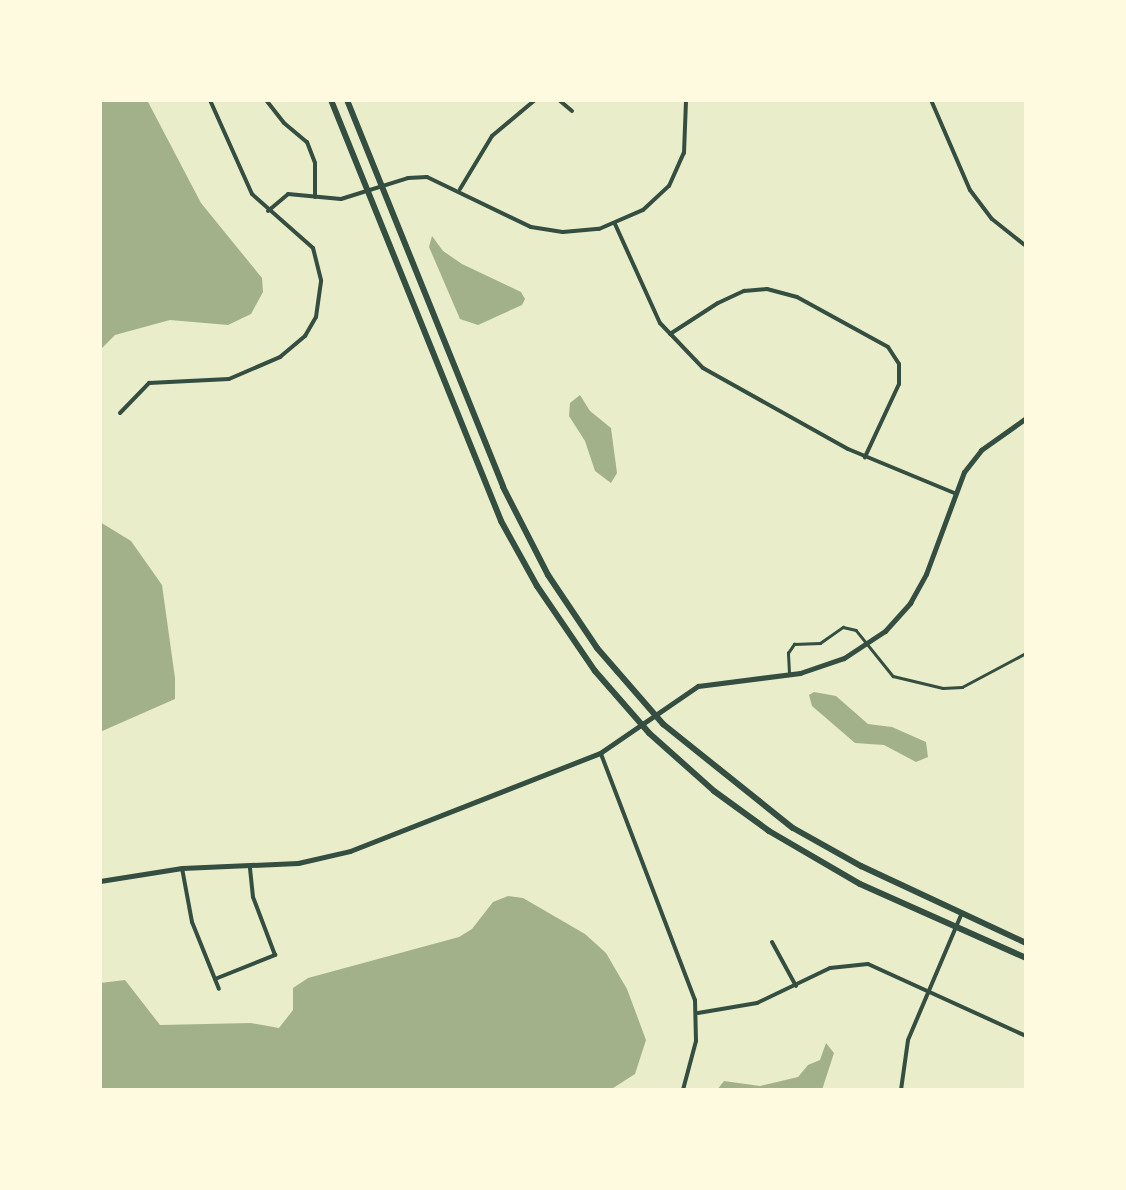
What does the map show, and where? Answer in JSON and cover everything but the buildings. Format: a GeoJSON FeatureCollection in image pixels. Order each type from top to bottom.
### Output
{"type":"FeatureCollection","features":[{"type":"Feature","properties":{"kind":"main road"},"geometry":{"type":"LineString","coordinates":[[330,100],[502,520],[536,586],[595,671],[647,719],[714,791],[769,832],[860,884],[1026,958]]}},
{"type":"Feature","properties":{"kind":"main road"},"geometry":{"type":"LineString","coordinates":[[347,100],[503,487],[548,576],[647,719],[816,842],[1026,942]]}},
{"type":"Feature","properties":{"kind":"street"},"geometry":{"type":"LineString","coordinates":[[120,413],[149,383],[229,379],[280,356],[305,336],[320,300],[318,262],[304,237],[268,211],[240,174],[210,100]]}},
{"type":"Feature","properties":{"kind":"street"},"geometry":{"type":"LineString","coordinates":[[266,100],[284,123],[307,142],[315,163],[315,197]]}},
{"type":"Feature","properties":{"kind":"street"},"geometry":{"type":"LineString","coordinates":[[460,189],[492,136],[535,100]]}},
{"type":"Feature","properties":{"kind":"street"},"geometry":{"type":"LineString","coordinates":[[559,100],[572,111]]}},
{"type":"Feature","properties":{"kind":"street"},"geometry":{"type":"LineString","coordinates":[[268,211],[288,194],[341,199],[428,176],[542,230],[584,232],[615,224],[655,202],[677,174],[686,145],[686,100]]}},
{"type":"Feature","properties":{"kind":"street"},"geometry":{"type":"LineString","coordinates":[[931,100],[970,190],[992,219],[1026,246]]}},
{"type":"Feature","properties":{"kind":"street"},"geometry":{"type":"LineString","coordinates":[[615,224],[647,299],[670,335],[720,379],[865,457],[954,493]]}},
{"type":"Feature","properties":{"kind":"street"},"geometry":{"type":"LineString","coordinates":[[670,335],[718,302],[767,289],[797,297],[888,347],[899,364],[900,377],[865,457]]}},
{"type":"Feature","properties":{"kind":"street"},"geometry":{"type":"LineString","coordinates":[[100,881],[182,868],[298,864],[350,851],[600,753],[704,684],[789,675],[831,664],[868,644],[900,616],[918,588],[954,493],[981,450],[1026,418]]}},
{"type":"Feature","properties":{"kind":"street"},"geometry":{"type":"LineString","coordinates":[[600,753],[698,1013],[694,1051],[683,1090]]}},
{"type":"Feature","properties":{"kind":"street"},"geometry":{"type":"LineString","coordinates":[[215,979],[275,955],[253,897],[250,867]]}},
{"type":"Feature","properties":{"kind":"street"},"geometry":{"type":"LineString","coordinates":[[182,868],[188,907],[219,989]]}},
{"type":"Feature","properties":{"kind":"street"},"geometry":{"type":"LineString","coordinates":[[901,1090],[908,1040],[962,913]]}},
{"type":"Feature","properties":{"kind":"street"},"geometry":{"type":"LineString","coordinates":[[772,942],[796,986]]}},
{"type":"Feature","properties":{"kind":"street"},"geometry":{"type":"LineString","coordinates":[[698,1013],[757,1003],[830,968],[860,964],[876,966],[1026,1036]]}},
{"type":"Feature","properties":{"kind":"lane"},"geometry":{"type":"LineString","coordinates":[[789,675],[788,653],[794,644],[820,643],[848,626],[893,676],[948,689],[968,684],[1026,653]]}},
{"type":"Feature","properties":{"kind":"shaded area"},"geometry":{"type":"Polygon","coordinates":[[[100,100],[147,100],[201,203],[262,278],[263,292],[251,314],[228,325],[170,320],[115,335],[100,350],[100,100]]]}},
{"type":"Feature","properties":{"kind":"shaded area"},"geometry":{"type":"Polygon","coordinates":[[[432,236],[443,251],[462,264],[521,292],[525,299],[522,305],[478,325],[460,319],[429,247],[432,236]]]}},
{"type":"Feature","properties":{"kind":"shaded area"},"geometry":{"type":"Polygon","coordinates":[[[580,395],[590,411],[611,428],[617,473],[611,483],[595,471],[585,441],[569,416],[570,403],[580,395]]]}},
{"type":"Feature","properties":{"kind":"shaded area"},"geometry":{"type":"Polygon","coordinates":[[[100,522],[131,541],[162,585],[175,699],[100,732],[100,522]]]}},
{"type":"Feature","properties":{"kind":"shaded area"},"geometry":{"type":"Polygon","coordinates":[[[814,692],[836,696],[868,724],[892,727],[926,742],[928,757],[916,762],[884,745],[855,743],[812,706],[809,695],[814,692]]]}},
{"type":"Feature","properties":{"kind":"shaded area"},"geometry":{"type":"Polygon","coordinates":[[[508,896],[523,898],[585,934],[606,953],[627,989],[646,1040],[635,1074],[610,1090],[100,1090],[100,983],[125,980],[160,1025],[251,1023],[279,1028],[293,1010],[293,988],[308,978],[459,937],[472,929],[493,902],[508,896]]]}},
{"type":"Feature","properties":{"kind":"shaded area"},"geometry":{"type":"Polygon","coordinates":[[[826,1043],[834,1053],[822,1090],[717,1090],[724,1081],[760,1086],[798,1077],[808,1065],[820,1060],[826,1043]]]}}]}
